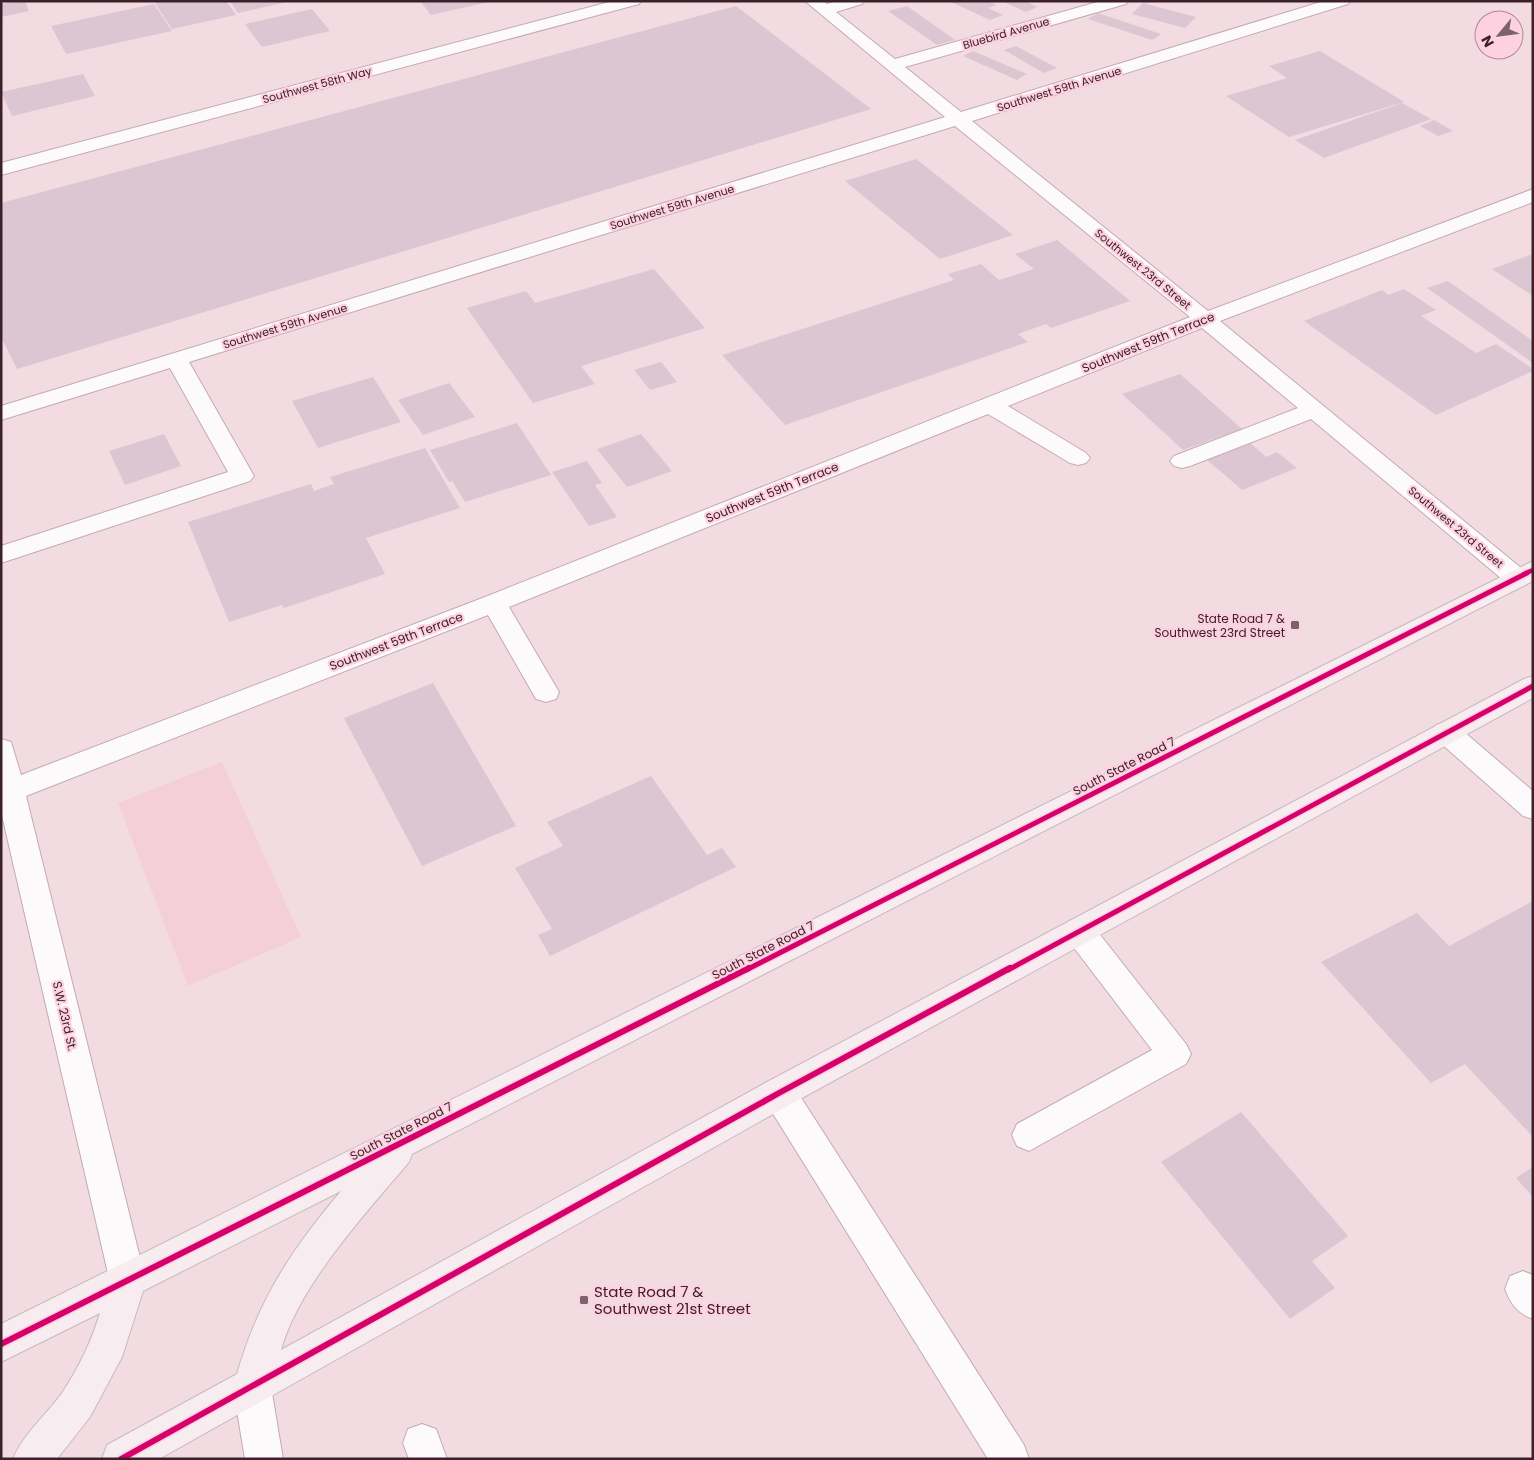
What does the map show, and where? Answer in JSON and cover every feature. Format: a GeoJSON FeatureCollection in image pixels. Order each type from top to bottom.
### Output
{"type":"FeatureCollection","features":[{"type":"Feature","properties":{"kind":"main road","name":"South State Road 7"},"geometry":{"type":"LineString","coordinates":[[1,1344],[128,1282],[406,1140],[873,906],[1525,574]]}},
{"type":"Feature","properties":{"kind":"main road"},"geometry":{"type":"LineString","coordinates":[[121,1459],[779,1093],[1533,686]]}},
{"type":"Feature","properties":{"kind":"main road"},"geometry":{"type":"LineString","coordinates":[[252,1387],[272,1322],[302,1273],[337,1220],[406,1140]]}},
{"type":"Feature","properties":{"kind":"main road"},"geometry":{"type":"LineString","coordinates":[[32,1459],[77,1404],[109,1344],[128,1282]]}},
{"type":"Feature","properties":{"kind":"street","name":"Southwest 58th Way"},"geometry":{"type":"LineString","coordinates":[[1,169],[633,1]]}},
{"type":"Feature","properties":{"kind":"street"},"geometry":{"type":"LineString","coordinates":[[818,6],[856,1]]}},
{"type":"Feature","properties":{"kind":"street","name":"Bluebird Avenue"},"geometry":{"type":"LineString","coordinates":[[892,65],[1120,1]]}},
{"type":"Feature","properties":{"kind":"street","name":"Southwest 59th Avenue"},"geometry":{"type":"LineString","coordinates":[[1,413],[1342,1]]}},
{"type":"Feature","properties":{"kind":"street","name":"Southwest 23rd Street"},"geometry":{"type":"LineString","coordinates":[[818,6],[960,119],[1315,409],[1525,574]]}},
{"type":"Feature","properties":{"kind":"street","name":"Southwest 59th Terrace"},"geometry":{"type":"LineString","coordinates":[[6,792],[494,603],[1205,319],[1533,195]]}},
{"type":"Feature","properties":{"kind":"street"},"geometry":{"type":"LineString","coordinates":[[1,555],[242,476],[176,359]]}},
{"type":"Feature","properties":{"kind":"street"},"geometry":{"type":"LineString","coordinates":[[990,405],[1078,458]]}},
{"type":"Feature","properties":{"kind":"street"},"geometry":{"type":"LineString","coordinates":[[1182,461],[1315,409]]}},
{"type":"Feature","properties":{"kind":"street"},"geometry":{"type":"LineString","coordinates":[[494,603],[546,692]]}},
{"type":"Feature","properties":{"kind":"street"},"geometry":{"type":"LineString","coordinates":[[1446,732],[1533,808]]}},
{"type":"Feature","properties":{"kind":"street","name":"S.W. 23rd St."},"geometry":{"type":"LineString","coordinates":[[1,750],[6,792],[128,1282]]}},
{"type":"Feature","properties":{"kind":"street"},"geometry":{"type":"LineString","coordinates":[[1029,1135],[1175,1054],[1079,931]]}},
{"type":"Feature","properties":{"kind":"street"},"geometry":{"type":"LineString","coordinates":[[779,1093],[1010,1459]]}},
{"type":"Feature","properties":{"kind":"street"},"geometry":{"type":"LineString","coordinates":[[252,1387],[264,1459]]}},
{"type":"Feature","properties":{"kind":"shaded area"},"geometry":{"type":"Polygon","coordinates":[[[222,762],[301,937],[188,986],[118,803],[222,762]]]}},
{"type":"Feature","properties":{"kind":"building"},"geometry":{"type":"Polygon","coordinates":[[[25,1],[29,11],[1,17],[1,4],[25,1]]]}},
{"type":"Feature","properties":{"kind":"building"},"geometry":{"type":"Polygon","coordinates":[[[163,1],[226,1],[236,15],[172,29],[155,3],[163,1]]]}},
{"type":"Feature","properties":{"kind":"building"},"geometry":{"type":"Polygon","coordinates":[[[230,1],[287,1],[287,2],[238,13],[230,1]]]}},
{"type":"Feature","properties":{"kind":"building"},"geometry":{"type":"Polygon","coordinates":[[[420,1],[489,1],[489,2],[431,15],[420,1]]]}},
{"type":"Feature","properties":{"kind":"building"},"geometry":{"type":"Polygon","coordinates":[[[949,1],[988,1],[996,5],[988,8],[1003,15],[990,20],[949,1]]]}},
{"type":"Feature","properties":{"kind":"building"},"geometry":{"type":"Polygon","coordinates":[[[1002,1],[1025,1],[1037,7],[1026,12],[1002,1]]]}},
{"type":"Feature","properties":{"kind":"building"},"geometry":{"type":"Polygon","coordinates":[[[1143,3],[1196,17],[1185,28],[1132,14],[1143,3]]]}},
{"type":"Feature","properties":{"kind":"building"},"geometry":{"type":"Polygon","coordinates":[[[154,4],[172,31],[66,54],[51,26],[154,4]]]}},
{"type":"Feature","properties":{"kind":"building"},"geometry":{"type":"Polygon","coordinates":[[[736,6],[871,109],[17,369],[1,337],[1,203],[736,6]]]}},
{"type":"Feature","properties":{"kind":"building"},"geometry":{"type":"Polygon","coordinates":[[[907,6],[955,40],[937,45],[888,11],[907,6]]]}},
{"type":"Feature","properties":{"kind":"building"},"geometry":{"type":"Polygon","coordinates":[[[312,9],[330,31],[262,47],[245,24],[312,9]]]}},
{"type":"Feature","properties":{"kind":"building"},"geometry":{"type":"Polygon","coordinates":[[[1098,13],[1161,34],[1152,40],[1088,19],[1098,13]]]}},
{"type":"Feature","properties":{"kind":"building"},"geometry":{"type":"Polygon","coordinates":[[[1016,46],[1057,68],[1044,73],[1004,50],[1016,46]]]}},
{"type":"Feature","properties":{"kind":"building"},"geometry":{"type":"Polygon","coordinates":[[[973,51],[1027,74],[1017,80],[963,56],[973,51]]]}},
{"type":"Feature","properties":{"kind":"building"},"geometry":{"type":"Polygon","coordinates":[[[1320,51],[1404,102],[1289,137],[1226,96],[1287,78],[1269,66],[1320,51]]]}},
{"type":"Feature","properties":{"kind":"building"},"geometry":{"type":"Polygon","coordinates":[[[83,74],[95,96],[12,116],[1,92],[83,74]]]}},
{"type":"Feature","properties":{"kind":"building"},"geometry":{"type":"Polygon","coordinates":[[[1402,103],[1431,119],[1324,158],[1295,140],[1402,103]]]}},
{"type":"Feature","properties":{"kind":"building"},"geometry":{"type":"Polygon","coordinates":[[[1434,120],[1453,131],[1438,136],[1420,126],[1434,120]]]}},
{"type":"Feature","properties":{"kind":"building"},"geometry":{"type":"Polygon","coordinates":[[[916,159],[1013,235],[940,259],[845,181],[916,159]]]}},
{"type":"Feature","properties":{"kind":"building"},"geometry":{"type":"Polygon","coordinates":[[[1057,240],[1130,301],[1051,328],[1046,324],[1018,334],[1028,342],[785,425],[722,355],[954,280],[948,274],[981,264],[999,280],[1034,269],[1015,254],[1057,240]]]}},
{"type":"Feature","properties":{"kind":"building"},"geometry":{"type":"Polygon","coordinates":[[[1533,254],[1533,296],[1492,269],[1533,254]]]}},
{"type":"Feature","properties":{"kind":"building"},"geometry":{"type":"Polygon","coordinates":[[[654,269],[705,328],[581,366],[595,384],[533,403],[467,308],[526,291],[535,303],[654,269]]]}},
{"type":"Feature","properties":{"kind":"building"},"geometry":{"type":"Polygon","coordinates":[[[1448,281],[1533,341],[1533,363],[1427,288],[1448,281]]]}},
{"type":"Feature","properties":{"kind":"building"},"geometry":{"type":"Polygon","coordinates":[[[1404,289],[1436,310],[1421,316],[1476,353],[1496,344],[1533,369],[1533,371],[1436,415],[1304,321],[1382,290],[1389,295],[1404,289]]]}},
{"type":"Feature","properties":{"kind":"building"},"geometry":{"type":"Polygon","coordinates":[[[661,362],[677,382],[650,390],[634,370],[661,362]]]}},
{"type":"Feature","properties":{"kind":"building"},"geometry":{"type":"Polygon","coordinates":[[[1180,374],[1242,429],[1183,450],[1122,394],[1180,374]]]}},
{"type":"Feature","properties":{"kind":"building"},"geometry":{"type":"Polygon","coordinates":[[[373,377],[401,422],[318,448],[292,401],[373,377]]]}},
{"type":"Feature","properties":{"kind":"building"},"geometry":{"type":"Polygon","coordinates":[[[449,383],[475,417],[423,435],[398,400],[449,383]]]}},
{"type":"Feature","properties":{"kind":"building"},"geometry":{"type":"Polygon","coordinates":[[[517,423],[551,475],[465,502],[452,481],[449,482],[430,450],[517,423]]]}},
{"type":"Feature","properties":{"kind":"building"},"geometry":{"type":"Polygon","coordinates":[[[164,434],[181,466],[125,485],[109,451],[164,434]]]}},
{"type":"Feature","properties":{"kind":"building"},"geometry":{"type":"Polygon","coordinates":[[[641,434],[672,471],[627,487],[597,449],[641,434]]]}},
{"type":"Feature","properties":{"kind":"building"},"geometry":{"type":"Polygon","coordinates":[[[1248,441],[1266,457],[1277,452],[1297,468],[1242,490],[1205,458],[1248,441]]]}},
{"type":"Feature","properties":{"kind":"building"},"geometry":{"type":"Polygon","coordinates":[[[425,448],[460,508],[366,538],[385,574],[284,608],[282,605],[229,622],[188,522],[311,484],[314,491],[334,484],[330,477],[425,448]]]}},
{"type":"Feature","properties":{"kind":"building"},"geometry":{"type":"Polygon","coordinates":[[[587,461],[602,483],[595,485],[617,517],[589,526],[552,472],[587,461]]]}},
{"type":"Feature","properties":{"kind":"building"},"geometry":{"type":"Polygon","coordinates":[[[433,683],[516,826],[422,866],[344,718],[433,683]]]}},
{"type":"Feature","properties":{"kind":"building"},"geometry":{"type":"Polygon","coordinates":[[[651,776],[707,855],[722,848],[736,867],[550,956],[538,935],[552,929],[515,868],[563,846],[547,822],[651,776]]]}},
{"type":"Feature","properties":{"kind":"building"},"geometry":{"type":"Polygon","coordinates":[[[1533,901],[1533,1137],[1465,1064],[1431,1083],[1321,962],[1417,913],[1449,946],[1533,901]]]}},
{"type":"Feature","properties":{"kind":"building"},"geometry":{"type":"Polygon","coordinates":[[[1241,1112],[1348,1236],[1312,1261],[1335,1288],[1290,1319],[1161,1162],[1241,1112]]]}},
{"type":"Feature","properties":{"kind":"building"},"geometry":{"type":"Polygon","coordinates":[[[1533,1167],[1533,1197],[1516,1178],[1533,1167]]]}},
{"type":"Feature","properties":{"kind":"cycle path"},"geometry":{"type":"LineString","coordinates":[[1,1344],[873,906],[1533,570]]}},
{"type":"Feature","properties":{"kind":"cycle path"},"geometry":{"type":"LineString","coordinates":[[121,1459],[779,1093],[1533,686]]}},
{"type":"Feature","properties":{"kind":"place","name":"State Road 7 & Southwest 23rd Street"},"geometry":{"type":"Point","coordinates":[1295,625]}},
{"type":"Feature","properties":{"kind":"place","name":"State Road 7 & Southwest 21st Street"},"geometry":{"type":"Point","coordinates":[584,1300]}}]}
